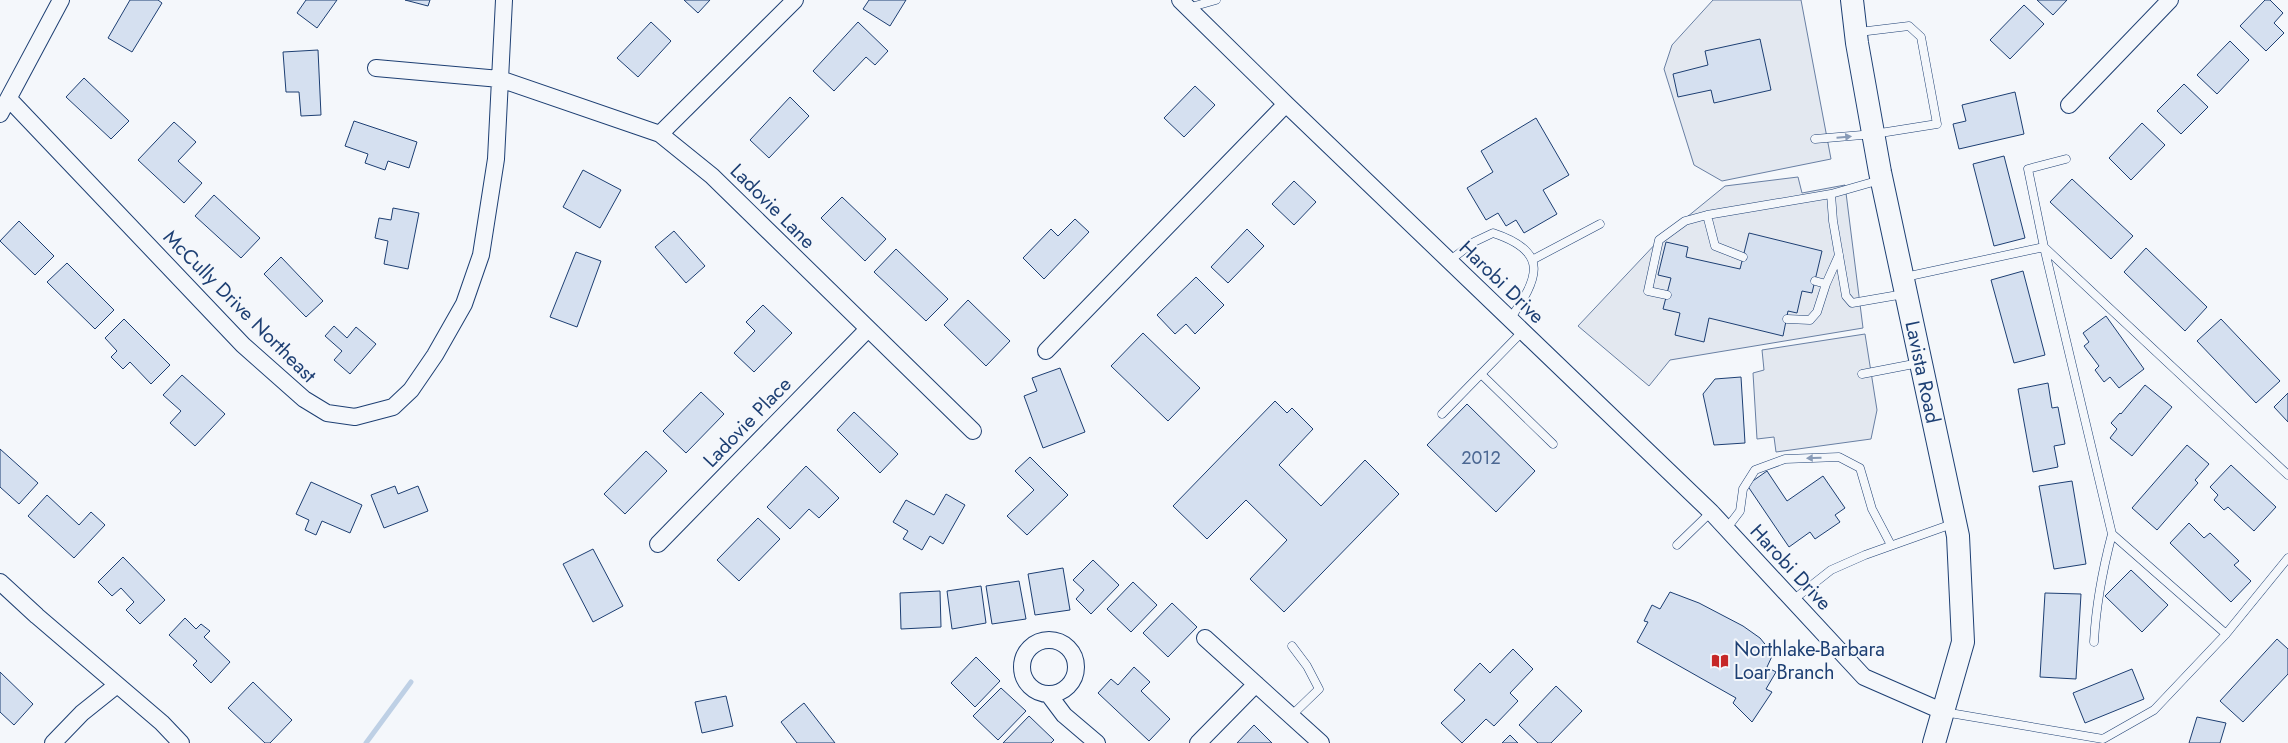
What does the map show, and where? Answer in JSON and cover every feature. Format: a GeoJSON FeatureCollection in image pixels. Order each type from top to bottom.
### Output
{"type":"FeatureCollection","features":[{"type":"Feature","properties":{"kind":"main road","name":"Lavista Road"},"geometry":{"type":"LineString","coordinates":[[1852,0],[1856,33],[1882,179],[1958,536],[1962,642],[1934,743]]}},
{"type":"Feature","properties":{"kind":"street"},"geometry":{"type":"LineString","coordinates":[[0,114],[61,0]]}},
{"type":"Feature","properties":{"kind":"street","name":"McCully Drive Northeast"},"geometry":{"type":"LineString","coordinates":[[8,99],[243,345],[304,399],[327,413],[355,417],[393,407],[411,390],[435,355],[464,304],[481,255],[496,158],[504,0]]}},
{"type":"Feature","properties":{"kind":"street"},"geometry":{"type":"LineString","coordinates":[[660,134],[794,0]]}},
{"type":"Feature","properties":{"kind":"street"},"geometry":{"type":"LineString","coordinates":[[2069,105],[2170,0]]}},
{"type":"Feature","properties":{"kind":"street","name":"Harobi Drive"},"geometry":{"type":"LineString","coordinates":[[1184,4],[1712,512],[1864,677],[1944,712]]}},
{"type":"Feature","properties":{"kind":"street","name":"Ladovie Lane"},"geometry":{"type":"LineString","coordinates":[[376,68],[500,79],[660,134],[712,176],[973,432]]}},
{"type":"Feature","properties":{"kind":"street"},"geometry":{"type":"LineString","coordinates":[[1046,351],[1286,104]]}},
{"type":"Feature","properties":{"kind":"street","name":"Ladovie Place"},"geometry":{"type":"LineString","coordinates":[[658,544],[867,330]]}},
{"type":"Feature","properties":{"kind":"street"},"geometry":{"type":"LineString","coordinates":[[0,582],[162,723],[180,743]]}},
{"type":"Feature","properties":{"kind":"street"},"geometry":{"type":"LineString","coordinates":[[1205,638],[1317,742]]}},
{"type":"Feature","properties":{"kind":"street"},"geometry":{"type":"LineString","coordinates":[[1198,743],[1256,684]]}},
{"type":"Feature","properties":{"kind":"street"},"geometry":{"type":"LineString","coordinates":[[53,743],[82,713],[118,685]]}},
{"type":"Feature","properties":{"kind":"street"},"geometry":{"type":"LineString","coordinates":[[1049,695],[1064,715],[1097,743]]}},
{"type":"Feature","properties":{"kind":"lane"},"geometry":{"type":"LineString","coordinates":[[1184,4],[1216,0]]}},
{"type":"Feature","properties":{"kind":"lane"},"geometry":{"type":"LineString","coordinates":[[1815,139],[1874,134],[1937,124],[1921,37],[1909,26],[1856,33]]}},
{"type":"Feature","properties":{"kind":"lane"},"geometry":{"type":"LineString","coordinates":[[2066,159],[2028,169],[2044,247],[2112,534],[2099,581],[2094,642]]}},
{"type":"Feature","properties":{"kind":"lane"},"geometry":{"type":"LineString","coordinates":[[1667,295],[1648,291],[1659,240],[1685,221],[1707,215],[1831,194],[1882,179]]}},
{"type":"Feature","properties":{"kind":"lane"},"geometry":{"type":"LineString","coordinates":[[1831,194],[1846,296],[1852,303],[1904,286],[2044,247]]}},
{"type":"Feature","properties":{"kind":"lane"},"geometry":{"type":"LineString","coordinates":[[1707,215],[1715,246],[1743,257]]}},
{"type":"Feature","properties":{"kind":"lane"},"geometry":{"type":"LineString","coordinates":[[1532,260],[1600,224]]}},
{"type":"Feature","properties":{"kind":"lane"},"geometry":{"type":"LineString","coordinates":[[1449,261],[1474,242],[1493,233],[1511,239],[1527,249],[1532,260],[1534,276],[1528,293],[1510,319]]}},
{"type":"Feature","properties":{"kind":"lane"},"geometry":{"type":"LineString","coordinates":[[2044,247],[2288,476]]}},
{"type":"Feature","properties":{"kind":"lane"},"geometry":{"type":"LineString","coordinates":[[1787,319],[1810,320],[1817,312],[1826,284],[1839,255]]}},
{"type":"Feature","properties":{"kind":"lane"},"geometry":{"type":"LineString","coordinates":[[1814,281],[1826,284]]}},
{"type":"Feature","properties":{"kind":"lane"},"geometry":{"type":"LineString","coordinates":[[1442,414],[1523,331]]}},
{"type":"Feature","properties":{"kind":"lane"},"geometry":{"type":"LineString","coordinates":[[1862,374],[1921,363]]}},
{"type":"Feature","properties":{"kind":"lane"},"geometry":{"type":"LineString","coordinates":[[1481,374],[1553,444]]}},
{"type":"Feature","properties":{"kind":"lane"},"geometry":{"type":"LineString","coordinates":[[1727,528],[1740,511],[1743,488],[1755,470],[1786,459],[1839,457],[1860,468],[1872,509],[1891,545]]}},
{"type":"Feature","properties":{"kind":"lane"},"geometry":{"type":"LineString","coordinates":[[1677,545],[1712,512]]}},
{"type":"Feature","properties":{"kind":"lane"},"geometry":{"type":"LineString","coordinates":[[1793,600],[1831,570],[1891,545],[1955,523]]}},
{"type":"Feature","properties":{"kind":"lane"},"geometry":{"type":"LineString","coordinates":[[2112,534],[2226,634]]}},
{"type":"Feature","properties":{"kind":"lane"},"geometry":{"type":"LineString","coordinates":[[1944,712],[2105,741],[2154,710],[2226,634],[2288,558]]}},
{"type":"Feature","properties":{"kind":"lane"},"geometry":{"type":"LineString","coordinates":[[1291,716],[1319,689],[1307,666],[1292,646]]}},
{"type":"Feature","properties":{"kind":"shaded area"},"geometry":{"type":"Polygon","coordinates":[[[1713,0],[1801,0],[1831,159],[1722,181],[1694,165],[1664,69],[1672,45],[1713,0]]]}},
{"type":"Feature","properties":{"kind":"shaded area"},"geometry":{"type":"Polygon","coordinates":[[[1798,177],[1802,193],[1845,185],[1863,328],[1670,360],[1649,386],[1578,326],[1660,239],[1725,186],[1798,177]]]}},
{"type":"Feature","properties":{"kind":"shaded area"},"geometry":{"type":"Polygon","coordinates":[[[1865,334],[1877,410],[1871,439],[1776,452],[1774,437],[1757,439],[1753,373],[1764,370],[1762,350],[1865,334]]]}},
{"type":"Feature","properties":{"kind":"building"},"geometry":{"type":"Polygon","coordinates":[[[130,0],[158,0],[162,3],[132,52],[108,38],[130,0]]]}},
{"type":"Feature","properties":{"kind":"building"},"geometry":{"type":"Polygon","coordinates":[[[306,0],[337,0],[317,28],[297,13],[306,0]]]}},
{"type":"Feature","properties":{"kind":"building"},"geometry":{"type":"Polygon","coordinates":[[[405,0],[430,0],[428,6],[405,0]]]}},
{"type":"Feature","properties":{"kind":"building"},"geometry":{"type":"Polygon","coordinates":[[[684,0],[710,0],[698,13],[684,0]]]}},
{"type":"Feature","properties":{"kind":"building"},"geometry":{"type":"Polygon","coordinates":[[[869,0],[906,0],[890,26],[863,9],[869,0]]]}},
{"type":"Feature","properties":{"kind":"building"},"geometry":{"type":"Polygon","coordinates":[[[2037,0],[2067,0],[2053,15],[2037,0]]]}},
{"type":"Feature","properties":{"kind":"building"},"geometry":{"type":"Polygon","coordinates":[[[2265,0],[2270,0],[2283,13],[2274,23],[2284,33],[2266,51],[2240,26],[2265,0]]]}},
{"type":"Feature","properties":{"kind":"building"},"geometry":{"type":"Polygon","coordinates":[[[2024,5],[2044,24],[2010,59],[1990,40],[2024,5]]]}},
{"type":"Feature","properties":{"kind":"building"},"geometry":{"type":"Polygon","coordinates":[[[651,22],[671,41],[638,77],[617,58],[651,22]]]}},
{"type":"Feature","properties":{"kind":"building"},"geometry":{"type":"Polygon","coordinates":[[[858,22],[888,51],[875,65],[866,57],[834,91],[813,71],[858,22]]]}},
{"type":"Feature","properties":{"kind":"building"},"geometry":{"type":"Polygon","coordinates":[[[1760,39],[1771,90],[1714,103],[1711,90],[1678,97],[1673,74],[1708,65],[1705,51],[1760,39]]]}},
{"type":"Feature","properties":{"kind":"building"},"geometry":{"type":"Polygon","coordinates":[[[2230,41],[2249,60],[2217,94],[2197,75],[2230,41]]]}},
{"type":"Feature","properties":{"kind":"building"},"geometry":{"type":"Polygon","coordinates":[[[318,50],[321,115],[301,116],[299,92],[286,92],[283,52],[318,50]]]}},
{"type":"Feature","properties":{"kind":"building"},"geometry":{"type":"Polygon","coordinates":[[[84,78],[129,121],[111,139],[66,97],[84,78]]]}},
{"type":"Feature","properties":{"kind":"building"},"geometry":{"type":"Polygon","coordinates":[[[2184,84],[2208,107],[2181,134],[2157,111],[2184,84]]]}},
{"type":"Feature","properties":{"kind":"building"},"geometry":{"type":"Polygon","coordinates":[[[1195,86],[1215,105],[1184,137],[1164,118],[1195,86]]]}},
{"type":"Feature","properties":{"kind":"building"},"geometry":{"type":"Polygon","coordinates":[[[2015,92],[2024,134],[1959,149],[1953,124],[1966,121],[1962,105],[2015,92]]]}},
{"type":"Feature","properties":{"kind":"building"},"geometry":{"type":"Polygon","coordinates":[[[790,97],[809,116],[769,158],[750,140],[790,97]]]}},
{"type":"Feature","properties":{"kind":"building"},"geometry":{"type":"Polygon","coordinates":[[[1536,118],[1569,175],[1543,190],[1557,214],[1524,233],[1516,220],[1506,226],[1498,213],[1486,220],[1467,188],[1493,172],[1481,151],[1536,118]]]}},
{"type":"Feature","properties":{"kind":"building"},"geometry":{"type":"Polygon","coordinates":[[[354,121],[417,142],[409,168],[388,161],[385,170],[365,163],[368,154],[345,146],[354,121]]]}},
{"type":"Feature","properties":{"kind":"building"},"geometry":{"type":"Polygon","coordinates":[[[174,122],[196,142],[178,161],[202,183],[184,203],[138,160],[174,122]]]}},
{"type":"Feature","properties":{"kind":"building"},"geometry":{"type":"Polygon","coordinates":[[[2142,123],[2165,145],[2131,180],[2109,158],[2142,123]]]}},
{"type":"Feature","properties":{"kind":"building"},"geometry":{"type":"Polygon","coordinates":[[[2004,156],[2025,238],[1994,246],[1973,164],[2004,156]]]}},
{"type":"Feature","properties":{"kind":"building"},"geometry":{"type":"Polygon","coordinates":[[[583,170],[621,190],[600,228],[563,207],[583,170]]]}},
{"type":"Feature","properties":{"kind":"building"},"geometry":{"type":"Polygon","coordinates":[[[2072,179],[2133,236],[2111,259],[2050,202],[2072,179]]]}},
{"type":"Feature","properties":{"kind":"building"},"geometry":{"type":"Polygon","coordinates":[[[1294,181],[1316,202],[1294,225],[1272,204],[1294,181]]]}},
{"type":"Feature","properties":{"kind":"building"},"geometry":{"type":"Polygon","coordinates":[[[214,195],[260,238],[241,258],[195,216],[214,195]]]}},
{"type":"Feature","properties":{"kind":"building"},"geometry":{"type":"Polygon","coordinates":[[[842,197],[886,239],[865,261],[821,218],[842,197]]]}},
{"type":"Feature","properties":{"kind":"building"},"geometry":{"type":"Polygon","coordinates":[[[393,208],[419,213],[408,269],[384,264],[388,241],[375,238],[379,218],[391,220],[393,208]]]}},
{"type":"Feature","properties":{"kind":"building"},"geometry":{"type":"Polygon","coordinates":[[[1075,219],[1089,232],[1044,279],[1023,258],[1051,229],[1058,236],[1075,219]]]}},
{"type":"Feature","properties":{"kind":"building"},"geometry":{"type":"Polygon","coordinates":[[[19,221],[54,256],[35,275],[0,241],[19,221]]]}},
{"type":"Feature","properties":{"kind":"building"},"geometry":{"type":"Polygon","coordinates":[[[1247,229],[1264,246],[1228,283],[1211,267],[1247,229]]]}},
{"type":"Feature","properties":{"kind":"building"},"geometry":{"type":"Polygon","coordinates":[[[674,231],[705,266],[686,283],[655,247],[674,231]]]}},
{"type":"Feature","properties":{"kind":"building"},"geometry":{"type":"Polygon","coordinates":[[[1749,233],[1822,251],[1812,293],[1802,291],[1797,313],[1788,311],[1783,336],[1709,318],[1704,342],[1675,335],[1680,313],[1663,309],[1671,278],[1658,275],[1666,242],[1688,247],[1686,257],[1740,269],[1749,233]]]}},
{"type":"Feature","properties":{"kind":"building"},"geometry":{"type":"Polygon","coordinates":[[[2146,248],[2207,307],[2185,331],[2124,272],[2146,248]]]}},
{"type":"Feature","properties":{"kind":"building"},"geometry":{"type":"Polygon","coordinates":[[[896,249],[948,299],[926,321],[874,272],[896,249]]]}},
{"type":"Feature","properties":{"kind":"building"},"geometry":{"type":"Polygon","coordinates":[[[576,252],[601,261],[577,327],[550,317],[576,252]]]}},
{"type":"Feature","properties":{"kind":"building"},"geometry":{"type":"Polygon","coordinates":[[[281,257],[323,301],[306,317],[264,274],[281,257]]]}},
{"type":"Feature","properties":{"kind":"building"},"geometry":{"type":"Polygon","coordinates":[[[67,263],[114,310],[95,329],[47,282],[67,263]]]}},
{"type":"Feature","properties":{"kind":"building"},"geometry":{"type":"Polygon","coordinates":[[[2023,271],[2045,355],[2014,363],[1991,280],[2023,271]]]}},
{"type":"Feature","properties":{"kind":"building"},"geometry":{"type":"Polygon","coordinates":[[[1196,277],[1224,305],[1195,334],[1186,324],[1175,334],[1157,315],[1196,277]]]}},
{"type":"Feature","properties":{"kind":"building"},"geometry":{"type":"Polygon","coordinates":[[[968,300],[1010,341],[986,366],[944,325],[968,300]]]}},
{"type":"Feature","properties":{"kind":"building"},"geometry":{"type":"Polygon","coordinates":[[[763,305],[792,333],[754,372],[734,353],[755,331],[746,322],[763,305]]]}},
{"type":"Feature","properties":{"kind":"building"},"geometry":{"type":"Polygon","coordinates":[[[2106,316],[2144,369],[2119,388],[2110,377],[2104,382],[2095,370],[2099,366],[2084,346],[2089,342],[2083,333],[2106,316]]]}},
{"type":"Feature","properties":{"kind":"building"},"geometry":{"type":"Polygon","coordinates":[[[124,319],[170,365],[151,384],[130,362],[123,369],[111,357],[117,351],[105,338],[124,319]]]}},
{"type":"Feature","properties":{"kind":"building"},"geometry":{"type":"Polygon","coordinates":[[[2221,319],[2280,381],[2256,403],[2197,341],[2221,319]]]}},
{"type":"Feature","properties":{"kind":"building"},"geometry":{"type":"Polygon","coordinates":[[[334,326],[347,338],[356,327],[376,344],[350,374],[334,360],[342,351],[325,336],[334,326]]]}},
{"type":"Feature","properties":{"kind":"building"},"geometry":{"type":"Polygon","coordinates":[[[1143,333],[1200,388],[1168,421],[1111,366],[1143,333]]]}},
{"type":"Feature","properties":{"kind":"building"},"geometry":{"type":"Polygon","coordinates":[[[1060,368],[1085,432],[1043,448],[1024,396],[1037,391],[1032,378],[1060,368]]]}},
{"type":"Feature","properties":{"kind":"building"},"geometry":{"type":"Polygon","coordinates":[[[182,375],[225,414],[195,446],[170,423],[181,411],[163,395],[182,375]]]}},
{"type":"Feature","properties":{"kind":"building"},"geometry":{"type":"Polygon","coordinates":[[[1741,377],[1745,443],[1714,445],[1703,394],[1715,379],[1741,377]]]}},
{"type":"Feature","properties":{"kind":"building"},"geometry":{"type":"Polygon","coordinates":[[[2048,383],[2052,408],[2058,407],[2065,444],[2054,446],[2058,467],[2033,472],[2018,389],[2048,383]]]}},
{"type":"Feature","properties":{"kind":"building"},"geometry":{"type":"Polygon","coordinates":[[[2145,385],[2172,407],[2132,456],[2110,438],[2117,429],[2111,423],[2145,385]]]}},
{"type":"Feature","properties":{"kind":"building"},"geometry":{"type":"Polygon","coordinates":[[[701,392],[724,414],[686,453],[663,431],[701,392]]]}},
{"type":"Feature","properties":{"kind":"building"},"geometry":{"type":"Polygon","coordinates":[[[2288,393],[2288,422],[2274,407],[2288,393]]]}},
{"type":"Feature","properties":{"kind":"building"},"geometry":{"type":"Polygon","coordinates":[[[1275,401],[1287,413],[1292,408],[1313,429],[1279,465],[1321,506],[1365,460],[1399,494],[1284,612],[1250,579],[1287,540],[1246,500],[1207,539],[1173,506],[1275,401]]]}},
{"type":"Feature","properties":{"kind":"building"},"geometry":{"type":"Polygon","coordinates":[[[1467,404],[1535,471],[1496,512],[1427,445],[1467,404]]]}},
{"type":"Feature","properties":{"kind":"building"},"geometry":{"type":"Polygon","coordinates":[[[854,412],[898,454],[880,473],[837,430],[854,412]]]}},
{"type":"Feature","properties":{"kind":"building"},"geometry":{"type":"Polygon","coordinates":[[[2187,445],[2209,464],[2195,480],[2198,483],[2157,530],[2132,508],[2187,445]]]}},
{"type":"Feature","properties":{"kind":"building"},"geometry":{"type":"Polygon","coordinates":[[[0,449],[38,483],[19,504],[0,487],[0,449]]]}},
{"type":"Feature","properties":{"kind":"building"},"geometry":{"type":"Polygon","coordinates":[[[646,451],[667,471],[625,514],[604,494],[646,451]]]}},
{"type":"Feature","properties":{"kind":"building"},"geometry":{"type":"Polygon","coordinates":[[[1030,457],[1068,495],[1027,535],[1007,516],[1034,490],[1015,471],[1030,457]]]}},
{"type":"Feature","properties":{"kind":"building"},"geometry":{"type":"Polygon","coordinates":[[[2231,465],[2276,507],[2254,531],[2228,507],[2224,510],[2214,500],[2218,495],[2210,487],[2231,465]]]}},
{"type":"Feature","properties":{"kind":"building"},"geometry":{"type":"Polygon","coordinates":[[[806,466],[839,498],[819,518],[809,509],[790,529],[767,507],[806,466]]]}},
{"type":"Feature","properties":{"kind":"building"},"geometry":{"type":"Polygon","coordinates":[[[1767,471],[1787,501],[1823,476],[1845,508],[1835,515],[1840,522],[1815,539],[1810,532],[1789,547],[1747,485],[1767,471]]]}},
{"type":"Feature","properties":{"kind":"building"},"geometry":{"type":"Polygon","coordinates":[[[2072,481],[2086,564],[2054,569],[2039,486],[2072,481]]]}},
{"type":"Feature","properties":{"kind":"building"},"geometry":{"type":"Polygon","coordinates":[[[311,482],[362,505],[350,533],[322,521],[316,535],[305,530],[309,520],[296,514],[311,482]]]}},
{"type":"Feature","properties":{"kind":"building"},"geometry":{"type":"Polygon","coordinates":[[[395,486],[398,494],[418,486],[428,511],[384,528],[371,495],[395,486]]]}},
{"type":"Feature","properties":{"kind":"building"},"geometry":{"type":"Polygon","coordinates":[[[946,494],[965,505],[943,544],[930,536],[922,550],[903,539],[908,531],[893,522],[906,500],[934,515],[946,494]]]}},
{"type":"Feature","properties":{"kind":"building"},"geometry":{"type":"Polygon","coordinates":[[[47,495],[79,525],[91,512],[105,525],[74,558],[28,516],[47,495]]]}},
{"type":"Feature","properties":{"kind":"building"},"geometry":{"type":"Polygon","coordinates":[[[758,518],[780,539],[739,581],[717,560],[758,518]]]}},
{"type":"Feature","properties":{"kind":"building"},"geometry":{"type":"Polygon","coordinates":[[[2189,523],[2204,538],[2210,533],[2239,561],[2234,565],[2251,581],[2231,602],[2170,543],[2189,523]]]}},
{"type":"Feature","properties":{"kind":"building"},"geometry":{"type":"Polygon","coordinates":[[[593,549],[623,606],[593,622],[563,564],[593,549]]]}},
{"type":"Feature","properties":{"kind":"building"},"geometry":{"type":"Polygon","coordinates":[[[123,557],[165,600],[140,624],[126,610],[134,602],[121,588],[112,596],[98,582],[123,557]]]}},
{"type":"Feature","properties":{"kind":"building"},"geometry":{"type":"Polygon","coordinates":[[[1093,560],[1119,585],[1091,614],[1076,599],[1084,590],[1073,580],[1093,560]]]}},
{"type":"Feature","properties":{"kind":"building"},"geometry":{"type":"Polygon","coordinates":[[[1063,568],[1070,610],[1035,615],[1028,574],[1063,568]]]}},
{"type":"Feature","properties":{"kind":"building"},"geometry":{"type":"Polygon","coordinates":[[[2131,570],[2168,605],[2142,632],[2105,596],[2131,570]]]}},
{"type":"Feature","properties":{"kind":"building"},"geometry":{"type":"Polygon","coordinates":[[[1019,581],[1026,619],[992,624],[986,586],[1019,581]]]}},
{"type":"Feature","properties":{"kind":"building"},"geometry":{"type":"Polygon","coordinates":[[[1133,582],[1157,605],[1131,632],[1107,609],[1133,582]]]}},
{"type":"Feature","properties":{"kind":"building"},"geometry":{"type":"Polygon","coordinates":[[[981,586],[986,623],[952,629],[947,591],[981,586]]]}},
{"type":"Feature","properties":{"kind":"building"},"geometry":{"type":"Polygon","coordinates":[[[940,591],[941,627],[901,629],[900,593],[940,591]]]}},
{"type":"Feature","properties":{"kind":"building","name":"Northlake-Barbara Loar Branch"},"geometry":{"type":"Polygon","coordinates":[[[1670,592],[1699,603],[1743,626],[1760,638],[1773,654],[1767,667],[1776,672],[1766,689],[1772,692],[1752,722],[1733,703],[1736,698],[1637,642],[1648,622],[1644,621],[1652,605],[1660,609],[1670,592]]]}},
{"type":"Feature","properties":{"kind":"building"},"geometry":{"type":"Polygon","coordinates":[[[2045,593],[2081,594],[2076,679],[2040,677],[2045,593]]]}},
{"type":"Feature","properties":{"kind":"building"},"geometry":{"type":"Polygon","coordinates":[[[1172,603],[1197,627],[1168,657],[1143,633],[1172,603]]]}},
{"type":"Feature","properties":{"kind":"building"},"geometry":{"type":"Polygon","coordinates":[[[185,618],[196,629],[201,624],[210,631],[204,637],[230,662],[211,683],[193,665],[197,661],[169,635],[185,618]]]}},
{"type":"Feature","properties":{"kind":"building"},"geometry":{"type":"Polygon","coordinates":[[[2277,639],[2288,649],[2288,674],[2243,722],[2220,701],[2277,639]]]}},
{"type":"Feature","properties":{"kind":"building"},"geometry":{"type":"Polygon","coordinates":[[[1513,649],[1533,669],[1510,693],[1518,701],[1494,726],[1486,719],[1462,743],[1441,723],[1465,700],[1454,690],[1480,663],[1490,673],[1513,649]]]}},
{"type":"Feature","properties":{"kind":"building"},"geometry":{"type":"Polygon","coordinates":[[[976,657],[1000,681],[975,707],[951,683],[976,657]]]}},
{"type":"Feature","properties":{"kind":"building"},"geometry":{"type":"Polygon","coordinates":[[[1134,667],[1150,682],[1141,691],[1170,719],[1149,741],[1098,693],[1111,679],[1118,685],[1134,667]]]}},
{"type":"Feature","properties":{"kind":"building"},"geometry":{"type":"Polygon","coordinates":[[[2132,669],[2144,699],[2085,723],[2073,693],[2132,669]]]}},
{"type":"Feature","properties":{"kind":"building"},"geometry":{"type":"Polygon","coordinates":[[[0,672],[33,704],[14,725],[0,712],[0,672]]]}},
{"type":"Feature","properties":{"kind":"building"},"geometry":{"type":"Polygon","coordinates":[[[253,682],[292,720],[270,743],[265,743],[228,708],[253,682]]]}},
{"type":"Feature","properties":{"kind":"building"},"geometry":{"type":"Polygon","coordinates":[[[1556,686],[1582,711],[1551,743],[1538,743],[1519,725],[1556,686]]]}},
{"type":"Feature","properties":{"kind":"building"},"geometry":{"type":"Polygon","coordinates":[[[1001,688],[1026,711],[998,740],[973,716],[1001,688]]]}},
{"type":"Feature","properties":{"kind":"building"},"geometry":{"type":"Polygon","coordinates":[[[726,696],[733,726],[702,733],[695,702],[726,696]]]}},
{"type":"Feature","properties":{"kind":"building"},"geometry":{"type":"Polygon","coordinates":[[[804,703],[835,743],[797,743],[781,722],[804,703]]]}},
{"type":"Feature","properties":{"kind":"building"},"geometry":{"type":"Polygon","coordinates":[[[1029,716],[1054,740],[1051,743],[1003,743],[1029,716]]]}},
{"type":"Feature","properties":{"kind":"building"},"geometry":{"type":"Polygon","coordinates":[[[2197,717],[2226,723],[2220,743],[2189,743],[2197,717]]]}},
{"type":"Feature","properties":{"kind":"building"},"geometry":{"type":"Polygon","coordinates":[[[1254,725],[1272,743],[1237,743],[1254,725]]]}},
{"type":"Feature","properties":{"kind":"building"},"geometry":{"type":"Polygon","coordinates":[[[1510,735],[1518,743],[1502,743],[1510,735]]]}},
{"type":"Feature","properties":{"kind":"waterway"},"geometry":{"type":"LineString","coordinates":[[366,743],[411,682]]}},
{"type":"Feature","properties":{"kind":"place","name":"Northlake-Barbara Loar Branch"},"geometry":{"type":"Point","coordinates":[1720,661]}}]}
